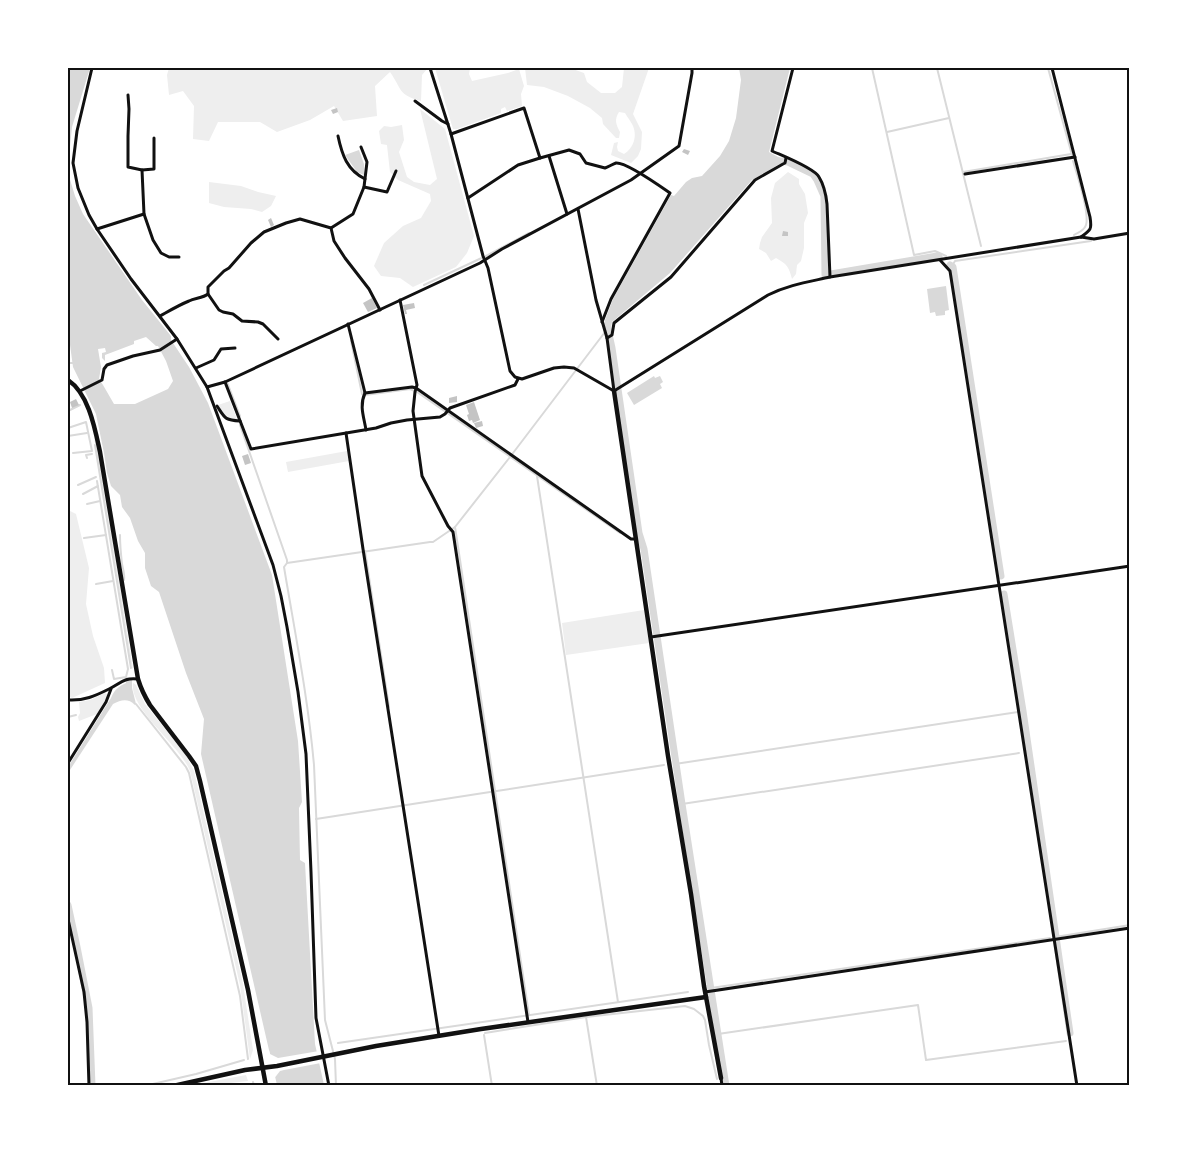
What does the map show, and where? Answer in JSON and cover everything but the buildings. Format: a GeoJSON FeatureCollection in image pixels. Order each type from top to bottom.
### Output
{"type":"FeatureCollection","features":[{"type":"Feature","properties":{"kind":"street"},"geometry":{"type":"LineString","coordinates":[[90,68],[77,127],[73,163],[78,188],[96,229],[160,316],[207,387],[273,566],[282,596],[306,754],[316,1018],[329,1086]]}},
{"type":"Feature","properties":{"kind":"street"},"geometry":{"type":"LineString","coordinates":[[430,68],[452,134],[488,268],[508,367],[518,379],[554,368],[574,368],[616,389]]}},
{"type":"Feature","properties":{"kind":"street"},"geometry":{"type":"LineString","coordinates":[[207,387],[225,382],[380,310],[502,249],[640,174],[679,146],[692,68]]}},
{"type":"Feature","properties":{"kind":"street"},"geometry":{"type":"LineString","coordinates":[[793,68],[772,150],[785,160],[803,166],[818,176],[827,204],[829,274]]}},
{"type":"Feature","properties":{"kind":"street"},"geometry":{"type":"LineString","coordinates":[[1052,68],[1088,209],[1091,227],[1081,238]]}},
{"type":"Feature","properties":{"kind":"street"},"geometry":{"type":"LineString","coordinates":[[128,95],[128,167],[142,170],[154,169],[154,138]]}},
{"type":"Feature","properties":{"kind":"street"},"geometry":{"type":"LineString","coordinates":[[415,101],[448,125]]}},
{"type":"Feature","properties":{"kind":"street"},"geometry":{"type":"LineString","coordinates":[[452,134],[524,108],[540,158]]}},
{"type":"Feature","properties":{"kind":"street"},"geometry":{"type":"LineString","coordinates":[[338,136],[342,154],[347,164],[357,175],[365,179]]}},
{"type":"Feature","properties":{"kind":"street"},"geometry":{"type":"LineString","coordinates":[[278,339],[263,324],[242,321],[233,314],[219,310],[208,294],[208,287],[264,232],[300,219],[332,228],[353,214],[364,187],[365,179],[367,162],[361,147]]}},
{"type":"Feature","properties":{"kind":"street"},"geometry":{"type":"LineString","coordinates":[[468,198],[518,165],[569,150],[580,154],[586,163],[605,168],[616,163],[623,165],[670,193],[611,299],[602,322]]}},
{"type":"Feature","properties":{"kind":"street"},"geometry":{"type":"LineString","coordinates":[[549,156],[567,214]]}},
{"type":"Feature","properties":{"kind":"street"},"geometry":{"type":"LineString","coordinates":[[965,174],[1075,157]]}},
{"type":"Feature","properties":{"kind":"street"},"geometry":{"type":"LineString","coordinates":[[608,336],[612,335],[614,323],[671,277],[755,180],[785,160]]}},
{"type":"Feature","properties":{"kind":"street"},"geometry":{"type":"LineString","coordinates":[[142,170],[144,214],[154,240],[161,253],[169,257],[179,257]]}},
{"type":"Feature","properties":{"kind":"street"},"geometry":{"type":"LineString","coordinates":[[364,187],[387,192],[396,171]]}},
{"type":"Feature","properties":{"kind":"street"},"geometry":{"type":"LineString","coordinates":[[578,209],[596,300],[604,329],[608,336],[636,539],[709,993],[722,1086]]}},
{"type":"Feature","properties":{"kind":"street"},"geometry":{"type":"LineString","coordinates":[[96,229],[144,214]]}},
{"type":"Feature","properties":{"kind":"street"},"geometry":{"type":"LineString","coordinates":[[332,228],[334,241],[369,289],[380,310]]}},
{"type":"Feature","properties":{"kind":"street"},"geometry":{"type":"LineString","coordinates":[[616,389],[768,295],[829,274],[940,260],[1081,238],[1094,239],[1130,233]]}},
{"type":"Feature","properties":{"kind":"street"},"geometry":{"type":"LineString","coordinates":[[940,260],[950,271],[1056,939],[1076,1086]]}},
{"type":"Feature","properties":{"kind":"street"},"geometry":{"type":"LineString","coordinates":[[160,316],[186,302],[206,297],[208,294]]}},
{"type":"Feature","properties":{"kind":"street"},"geometry":{"type":"LineString","coordinates":[[400,300],[416,377],[413,411],[422,476],[452,532],[527,1017]]}},
{"type":"Feature","properties":{"kind":"street"},"geometry":{"type":"LineString","coordinates":[[348,324],[364,394],[362,406],[366,430]]}},
{"type":"Feature","properties":{"kind":"street"},"geometry":{"type":"LineString","coordinates":[[80,391],[102,380],[106,366],[133,356],[160,350],[176,340]]}},
{"type":"Feature","properties":{"kind":"street"},"geometry":{"type":"LineString","coordinates":[[196,368],[214,360],[221,349],[235,348]]}},
{"type":"Feature","properties":{"kind":"street"},"geometry":{"type":"LineString","coordinates":[[225,382],[252,449],[366,430],[391,423],[440,417],[450,408],[515,385],[518,379]]}},
{"type":"Feature","properties":{"kind":"street"},"geometry":{"type":"LineString","coordinates":[[68,380],[80,391],[93,421],[100,452],[135,679],[145,697],[196,766],[248,990],[266,1086]]}},
{"type":"Feature","properties":{"kind":"street"},"geometry":{"type":"LineString","coordinates":[[364,394],[412,387],[631,539],[636,539]]}},
{"type":"Feature","properties":{"kind":"street"},"geometry":{"type":"LineString","coordinates":[[214,404],[226,419],[240,421]]}},
{"type":"Feature","properties":{"kind":"street"},"geometry":{"type":"LineString","coordinates":[[346,433],[439,1036]]}},
{"type":"Feature","properties":{"kind":"street"},"geometry":{"type":"LineString","coordinates":[[651,637],[1130,566]]}},
{"type":"Feature","properties":{"kind":"street"},"geometry":{"type":"LineString","coordinates":[[68,700],[78,701],[93,696],[125,679],[135,679]]}},
{"type":"Feature","properties":{"kind":"street"},"geometry":{"type":"LineString","coordinates":[[68,763],[106,702],[110,688]]}},
{"type":"Feature","properties":{"kind":"street"},"geometry":{"type":"LineString","coordinates":[[68,919],[84,992],[89,1086]]}},
{"type":"Feature","properties":{"kind":"street"},"geometry":{"type":"LineString","coordinates":[[173,1086],[245,1070],[439,1036],[527,1017],[709,993],[1130,928]]}},
{"type":"Feature","properties":{"kind":"path"},"geometry":{"type":"LineString","coordinates":[[81,68],[90,68]]}},
{"type":"Feature","properties":{"kind":"shaded area"},"geometry":{"type":"Polygon","coordinates":[[[68,68],[90,68],[72,127],[68,167],[68,68]]]}},
{"type":"Feature","properties":{"kind":"shaded area"},"geometry":{"type":"Polygon","coordinates":[[[169,68],[427,69],[422,75],[421,101],[404,94],[390,72],[375,86],[377,116],[343,121],[334,106],[310,120],[277,132],[260,122],[218,122],[209,141],[193,139],[194,106],[183,91],[169,95],[167,75],[169,68]]]}},
{"type":"Feature","properties":{"kind":"shaded area"},"geometry":{"type":"Polygon","coordinates":[[[435,68],[470,68],[469,74],[472,81],[519,69],[524,86],[521,94],[522,106],[507,111],[505,107],[501,109],[501,113],[453,129],[435,68]]]}},
{"type":"Feature","properties":{"kind":"shaded area"},"geometry":{"type":"Polygon","coordinates":[[[525,68],[570,68],[584,73],[587,82],[601,93],[615,93],[622,87],[624,68],[649,68],[633,114],[642,132],[641,149],[638,156],[631,163],[611,155],[614,143],[618,142],[618,151],[624,154],[633,145],[635,137],[634,128],[625,113],[619,112],[616,117],[620,132],[619,138],[616,138],[603,124],[602,118],[590,108],[568,96],[544,87],[527,85],[525,68]]]}},
{"type":"Feature","properties":{"kind":"shaded area"},"geometry":{"type":"Polygon","coordinates":[[[739,68],[790,68],[769,152],[782,159],[781,163],[752,180],[670,273],[612,322],[610,333],[607,335],[604,325],[613,299],[671,195],[674,196],[692,178],[702,176],[720,156],[729,141],[736,118],[741,80],[739,68]]]}},
{"type":"Feature","properties":{"kind":"shaded area"},"geometry":{"type":"Polygon","coordinates":[[[420,109],[445,129],[474,236],[467,253],[456,267],[413,287],[400,278],[381,276],[374,266],[384,243],[403,226],[421,218],[431,201],[430,194],[398,180],[390,172],[387,145],[381,144],[379,131],[384,126],[402,125],[404,140],[399,152],[407,177],[414,182],[430,185],[437,179],[420,109]]]}},
{"type":"Feature","properties":{"kind":"shaded area"},"geometry":{"type":"Polygon","coordinates":[[[359,150],[364,164],[364,175],[357,172],[345,155],[359,150]]]}},
{"type":"Feature","properties":{"kind":"shaded area"},"geometry":{"type":"Polygon","coordinates":[[[788,172],[799,179],[799,184],[805,194],[808,213],[804,223],[804,248],[801,261],[797,265],[796,274],[792,279],[789,269],[785,264],[776,258],[771,261],[766,253],[759,249],[762,237],[772,223],[771,198],[775,183],[788,172]]]}},
{"type":"Feature","properties":{"kind":"shaded area"},"geometry":{"type":"Polygon","coordinates":[[[68,173],[83,214],[142,300],[171,336],[171,340],[189,367],[208,403],[272,575],[298,741],[302,802],[299,808],[300,860],[305,863],[315,1044],[324,1085],[277,1085],[201,754],[204,719],[186,673],[159,592],[151,586],[145,568],[145,553],[138,541],[130,518],[122,507],[120,495],[111,486],[96,414],[73,367],[68,330],[68,173]],[[146,337],[134,341],[134,344],[105,355],[105,361],[102,358],[102,353],[106,352],[105,348],[98,349],[101,367],[99,379],[114,404],[135,404],[168,389],[173,381],[166,361],[158,346],[146,337]]]}},
{"type":"Feature","properties":{"kind":"shaded area"},"geometry":{"type":"Polygon","coordinates":[[[209,182],[241,186],[276,196],[271,206],[262,212],[251,209],[224,207],[209,203],[209,182]]]}},
{"type":"Feature","properties":{"kind":"shaded area"},"geometry":{"type":"Polygon","coordinates":[[[946,286],[949,310],[945,311],[945,315],[936,316],[935,312],[930,313],[927,289],[946,286]]]}},
{"type":"Feature","properties":{"kind":"shaded area"},"geometry":{"type":"Polygon","coordinates":[[[654,376],[655,378],[660,376],[663,382],[660,384],[662,388],[634,405],[627,393],[654,376]]]}},
{"type":"Feature","properties":{"kind":"shaded area"},"geometry":{"type":"Polygon","coordinates":[[[230,401],[237,419],[227,417],[218,405],[230,401]]]}},
{"type":"Feature","properties":{"kind":"shaded area"},"geometry":{"type":"Polygon","coordinates":[[[94,437],[103,479],[132,669],[94,437]]]}},
{"type":"Feature","properties":{"kind":"shaded area"},"geometry":{"type":"Polygon","coordinates":[[[347,451],[349,461],[288,472],[286,462],[347,451]]]}},
{"type":"Feature","properties":{"kind":"shaded area"},"geometry":{"type":"Polygon","coordinates":[[[68,510],[76,514],[89,568],[86,604],[93,636],[104,668],[105,683],[72,698],[68,696],[68,510]]]}},
{"type":"Feature","properties":{"kind":"shaded area"},"geometry":{"type":"Polygon","coordinates":[[[644,610],[649,643],[566,655],[562,623],[644,610]]]}},
{"type":"Feature","properties":{"kind":"shaded area"},"geometry":{"type":"Polygon","coordinates":[[[126,677],[132,678],[132,688],[136,704],[124,700],[113,704],[68,773],[68,767],[114,693],[126,683],[126,677]]]}},
{"type":"Feature","properties":{"kind":"shaded area"},"geometry":{"type":"Polygon","coordinates":[[[133,683],[136,685],[145,704],[186,755],[194,771],[243,984],[253,1050],[250,1059],[240,985],[190,771],[185,761],[139,704],[134,693],[133,683]]]}},
{"type":"Feature","properties":{"kind":"shaded area"},"geometry":{"type":"Polygon","coordinates":[[[105,693],[108,695],[97,714],[79,721],[79,702],[90,700],[105,693]]]}},
{"type":"Feature","properties":{"kind":"shaded area"},"geometry":{"type":"Polygon","coordinates":[[[246,1075],[248,1081],[214,1085],[193,1085],[246,1075]]]}},
{"type":"Feature","properties":{"kind":"pier"},"geometry":{"type":"Polygon","coordinates":[[[269,1050],[270,1054],[278,1058],[319,1051],[321,1063],[280,1071],[273,1080],[266,1051],[269,1050]]]}},
{"type":"Feature","properties":{"kind":"waterway"},"geometry":{"type":"LineString","coordinates":[[872,68],[914,255],[935,251],[946,256]]}},
{"type":"Feature","properties":{"kind":"waterway"},"geometry":{"type":"LineString","coordinates":[[937,68],[981,246]]}},
{"type":"Feature","properties":{"kind":"waterway"},"geometry":{"type":"LineString","coordinates":[[1048,68],[1072,155]]}},
{"type":"Feature","properties":{"kind":"waterway"},"geometry":{"type":"LineString","coordinates":[[887,132],[949,118]]}},
{"type":"Feature","properties":{"kind":"waterway"},"geometry":{"type":"LineString","coordinates":[[963,172],[1071,154]]}},
{"type":"Feature","properties":{"kind":"waterway"},"geometry":{"type":"LineString","coordinates":[[773,160],[788,162],[813,174],[817,180],[824,196],[825,275],[939,257]]}},
{"type":"Feature","properties":{"kind":"waterway"},"geometry":{"type":"LineString","coordinates":[[1073,161],[1083,193],[1087,219],[1084,229],[1074,235]]}},
{"type":"Feature","properties":{"kind":"waterway"},"geometry":{"type":"LineString","coordinates":[[424,285],[488,255],[529,233]]}},
{"type":"Feature","properties":{"kind":"waterway"},"geometry":{"type":"LineString","coordinates":[[952,266],[955,261],[1091,241]]}},
{"type":"Feature","properties":{"kind":"waterway"},"geometry":{"type":"LineString","coordinates":[[950,265],[953,267],[1001,576]]}},
{"type":"Feature","properties":{"kind":"waterway"},"geometry":{"type":"LineString","coordinates":[[607,325],[639,533],[644,549],[726,1086]]}},
{"type":"Feature","properties":{"kind":"waterway"},"geometry":{"type":"LineString","coordinates":[[336,1086],[335,1059],[325,1020],[314,765],[305,690],[284,567],[287,563],[433,542],[455,527],[605,332]]}},
{"type":"Feature","properties":{"kind":"waterway"},"geometry":{"type":"LineString","coordinates":[[351,341],[362,394],[410,389],[417,392],[620,533]]}},
{"type":"Feature","properties":{"kind":"waterway"},"geometry":{"type":"LineString","coordinates":[[68,363],[73,363]]}},
{"type":"Feature","properties":{"kind":"waterway"},"geometry":{"type":"LineString","coordinates":[[227,382],[240,416]]}},
{"type":"Feature","properties":{"kind":"waterway"},"geometry":{"type":"LineString","coordinates":[[68,411],[80,405]]}},
{"type":"Feature","properties":{"kind":"waterway"},"geometry":{"type":"LineString","coordinates":[[68,428],[86,422],[92,451],[73,453]]}},
{"type":"Feature","properties":{"kind":"waterway"},"geometry":{"type":"LineString","coordinates":[[240,425],[287,563]]}},
{"type":"Feature","properties":{"kind":"waterway"},"geometry":{"type":"LineString","coordinates":[[68,436],[87,433]]}},
{"type":"Feature","properties":{"kind":"waterway"},"geometry":{"type":"LineString","coordinates":[[95,445],[131,668]]}},
{"type":"Feature","properties":{"kind":"waterway"},"geometry":{"type":"LineString","coordinates":[[87,458],[86,455],[92,454]]}},
{"type":"Feature","properties":{"kind":"waterway"},"geometry":{"type":"LineString","coordinates":[[537,476],[618,1002]]}},
{"type":"Feature","properties":{"kind":"waterway"},"geometry":{"type":"LineString","coordinates":[[78,485],[96,477]]}},
{"type":"Feature","properties":{"kind":"waterway"},"geometry":{"type":"LineString","coordinates":[[97,481],[128,669],[126,677],[114,679],[112,670]]}},
{"type":"Feature","properties":{"kind":"waterway"},"geometry":{"type":"LineString","coordinates":[[83,494],[98,486]]}},
{"type":"Feature","properties":{"kind":"waterway"},"geometry":{"type":"LineString","coordinates":[[87,504],[100,501]]}},
{"type":"Feature","properties":{"kind":"waterway"},"geometry":{"type":"LineString","coordinates":[[455,527],[529,1015]]}},
{"type":"Feature","properties":{"kind":"waterway"},"geometry":{"type":"LineString","coordinates":[[84,538],[106,535]]}},
{"type":"Feature","properties":{"kind":"waterway"},"geometry":{"type":"LineString","coordinates":[[120,535],[124,580]]}},
{"type":"Feature","properties":{"kind":"waterway"},"geometry":{"type":"LineString","coordinates":[[365,551],[389,707]]}},
{"type":"Feature","properties":{"kind":"waterway"},"geometry":{"type":"LineString","coordinates":[[96,584],[113,581]]}},
{"type":"Feature","properties":{"kind":"waterway"},"geometry":{"type":"LineString","coordinates":[[1004,594],[1070,1033]]}},
{"type":"Feature","properties":{"kind":"waterway"},"geometry":{"type":"LineString","coordinates":[[136,704],[189,773],[240,996],[248,1059]]}},
{"type":"Feature","properties":{"kind":"waterway"},"geometry":{"type":"LineString","coordinates":[[675,764],[1018,712]]}},
{"type":"Feature","properties":{"kind":"waterway"},"geometry":{"type":"LineString","coordinates":[[68,717],[76,715]]}},
{"type":"Feature","properties":{"kind":"waterway"},"geometry":{"type":"LineString","coordinates":[[682,804],[1019,753]]}},
{"type":"Feature","properties":{"kind":"waterway"},"geometry":{"type":"LineString","coordinates":[[316,819],[664,765]]}},
{"type":"Feature","properties":{"kind":"waterway"},"geometry":{"type":"LineString","coordinates":[[68,905],[89,1008],[92,1086]]}},
{"type":"Feature","properties":{"kind":"waterway"},"geometry":{"type":"LineString","coordinates":[[1055,937],[1130,925]]}},
{"type":"Feature","properties":{"kind":"waterway"},"geometry":{"type":"LineString","coordinates":[[711,988],[1050,938]]}},
{"type":"Feature","properties":{"kind":"waterway"},"geometry":{"type":"LineString","coordinates":[[338,1043],[688,992]]}},
{"type":"Feature","properties":{"kind":"waterway"},"geometry":{"type":"LineString","coordinates":[[718,1034],[918,1005],[926,1060],[1066,1041]]}},
{"type":"Feature","properties":{"kind":"waterway"},"geometry":{"type":"LineString","coordinates":[[485,1033],[586,1017],[685,1006],[694,1009],[705,1020],[717,1079]]}},
{"type":"Feature","properties":{"kind":"waterway"},"geometry":{"type":"LineString","coordinates":[[586,1017],[597,1086]]}},
{"type":"Feature","properties":{"kind":"waterway"},"geometry":{"type":"LineString","coordinates":[[484,1035],[492,1086]]}},
{"type":"Feature","properties":{"kind":"waterway"},"geometry":{"type":"LineString","coordinates":[[144,1086],[244,1060]]}},
{"type":"Feature","properties":{"kind":"waterway"},"geometry":{"type":"LineString","coordinates":[[253,1082],[254,1086]]}}]}
